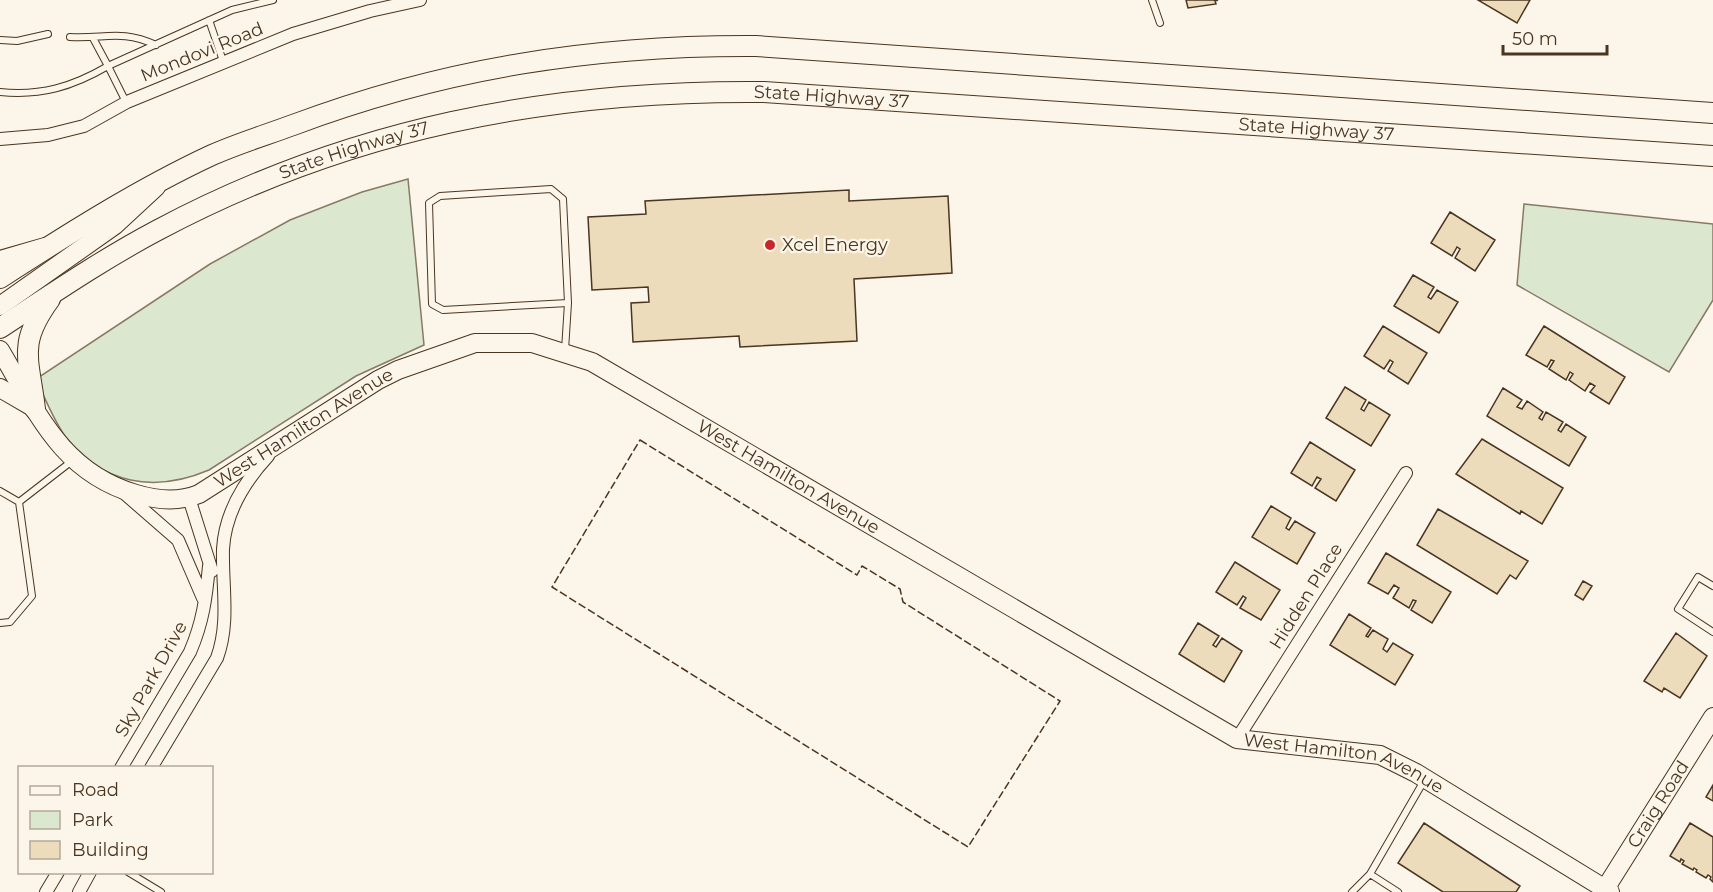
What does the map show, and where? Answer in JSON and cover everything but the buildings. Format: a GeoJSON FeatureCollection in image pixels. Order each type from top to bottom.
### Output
{"type":"FeatureCollection","features":[{"type":"Feature","properties":{"kind":"main road"},"geometry":{"type":"LineString","coordinates":[[0,278],[50,246],[220,152],[383,93],[443,77],[519,62],[667,46],[756,46],[1713,113]]}},
{"type":"Feature","properties":{"kind":"main road","name":"State Highway 37"},"geometry":{"type":"LineString","coordinates":[[0,328],[111,256],[178,219],[305,165],[435,124],[513,108],[598,97],[681,91],[764,92],[1713,154]]}},
{"type":"Feature","properties":{"kind":"main road"},"geometry":{"type":"LineString","coordinates":[[35,409],[27,343],[37,316],[54,293]]}},
{"type":"Feature","properties":{"kind":"street","name":"Mondovi Road"},"geometry":{"type":"LineString","coordinates":[[0,139],[48,135],[84,126],[127,102],[304,31],[370,11],[420,0]]}},
{"type":"Feature","properties":{"kind":"street"},"geometry":{"type":"LineString","coordinates":[[0,306],[115,225],[157,185]]}},
{"type":"Feature","properties":{"kind":"street"},"geometry":{"type":"LineString","coordinates":[[0,260],[50,246]]}},
{"type":"Feature","properties":{"kind":"street","name":"West Hamilton Avenue"},"geometry":{"type":"LineString","coordinates":[[189,498],[277,446],[378,380],[398,370],[475,343],[532,344],[592,362],[1237,739],[1380,755],[1425,779],[1606,891]]}},
{"type":"Feature","properties":{"kind":"street"},"geometry":{"type":"LineString","coordinates":[[0,350],[35,409],[73,461],[118,489],[148,497],[189,498]]}},
{"type":"Feature","properties":{"kind":"street"},"geometry":{"type":"LineString","coordinates":[[0,388],[35,409]]}},
{"type":"Feature","properties":{"kind":"street","name":"Sky Park Drive"},"geometry":{"type":"LineString","coordinates":[[153,766],[217,658],[224,630],[224,549],[230,516],[243,487],[277,446]]}},
{"type":"Feature","properties":{"kind":"street","name":"Hidden Place"},"geometry":{"type":"LineString","coordinates":[[1237,739],[1406,473]]}},
{"type":"Feature","properties":{"kind":"street","name":"Sky Park Drive"},"geometry":{"type":"LineString","coordinates":[[118,489],[178,540],[198,582],[205,605]]}},
{"type":"Feature","properties":{"kind":"street","name":"Sky Park Drive"},"geometry":{"type":"LineString","coordinates":[[189,498],[209,566],[224,596]]}},
{"type":"Feature","properties":{"kind":"street","name":"Sky Park Drive"},"geometry":{"type":"LineString","coordinates":[[123,766],[190,652],[203,620],[209,566]]}},
{"type":"Feature","properties":{"kind":"street","name":"Craig Road"},"geometry":{"type":"LineString","coordinates":[[1606,891],[1713,717]]}},
{"type":"Feature","properties":{"kind":"street"},"geometry":{"type":"LineString","coordinates":[[46,892],[57,874]]}},
{"type":"Feature","properties":{"kind":"street"},"geometry":{"type":"LineString","coordinates":[[79,892],[89,874]]}},
{"type":"Feature","properties":{"kind":"lane"},"geometry":{"type":"LineString","coordinates":[[0,92],[22,94],[48,92],[71,86],[108,66],[232,10],[272,0]]}},
{"type":"Feature","properties":{"kind":"lane"},"geometry":{"type":"LineString","coordinates":[[1152,0],[1160,23]]}},
{"type":"Feature","properties":{"kind":"lane"},"geometry":{"type":"LineString","coordinates":[[209,21],[223,62]]}},
{"type":"Feature","properties":{"kind":"lane"},"geometry":{"type":"LineString","coordinates":[[0,40],[17,41],[48,34]]}},
{"type":"Feature","properties":{"kind":"lane"},"geometry":{"type":"LineString","coordinates":[[70,37],[93,38],[115,34],[137,36],[156,45]]}},
{"type":"Feature","properties":{"kind":"lane"},"geometry":{"type":"LineString","coordinates":[[93,38],[127,102]]}},
{"type":"Feature","properties":{"kind":"lane"},"geometry":{"type":"LineString","coordinates":[[565,354],[568,303],[563,199],[551,189],[440,196],[429,203],[432,304],[443,310],[568,303]]}},
{"type":"Feature","properties":{"kind":"lane"},"geometry":{"type":"LineString","coordinates":[[19,502],[73,461]]}},
{"type":"Feature","properties":{"kind":"lane"},"geometry":{"type":"LineString","coordinates":[[0,491],[19,502]]}},
{"type":"Feature","properties":{"kind":"lane"},"geometry":{"type":"LineString","coordinates":[[0,623],[10,622],[32,596],[19,502]]}},
{"type":"Feature","properties":{"kind":"lane"},"geometry":{"type":"LineString","coordinates":[[1713,586],[1698,577],[1678,609],[1713,632]]}},
{"type":"Feature","properties":{"kind":"lane"},"geometry":{"type":"LineString","coordinates":[[1352,892],[1370,874],[1425,779]]}},
{"type":"Feature","properties":{"kind":"lane"},"geometry":{"type":"LineString","coordinates":[[130,874],[161,892]]}},
{"type":"Feature","properties":{"kind":"lane"},"geometry":{"type":"LineString","coordinates":[[1370,874],[1398,892]]}},
{"type":"Feature","properties":{"kind":"green space"},"geometry":{"type":"Polygon","coordinates":[[[408,179],[424,345],[356,376],[209,470],[189,477],[169,481],[131,480],[96,465],[65,436],[36,379],[210,264],[290,220],[362,192],[408,179]]]}},
{"type":"Feature","properties":{"kind":"green space"},"geometry":{"type":"Polygon","coordinates":[[[1524,204],[1713,224],[1713,300],[1669,372],[1517,285],[1524,204]]]}},
{"type":"Feature","properties":{"kind":"fence"},"geometry":{"type":"LineString","coordinates":[[640,440],[857,575],[862,566],[900,589],[903,602],[1060,701],[968,847],[552,587],[640,440]]}},
{"type":"Feature","properties":{"kind":"place","name":"Xcel Energy"},"geometry":{"type":"Point","coordinates":[770,245]}}]}
